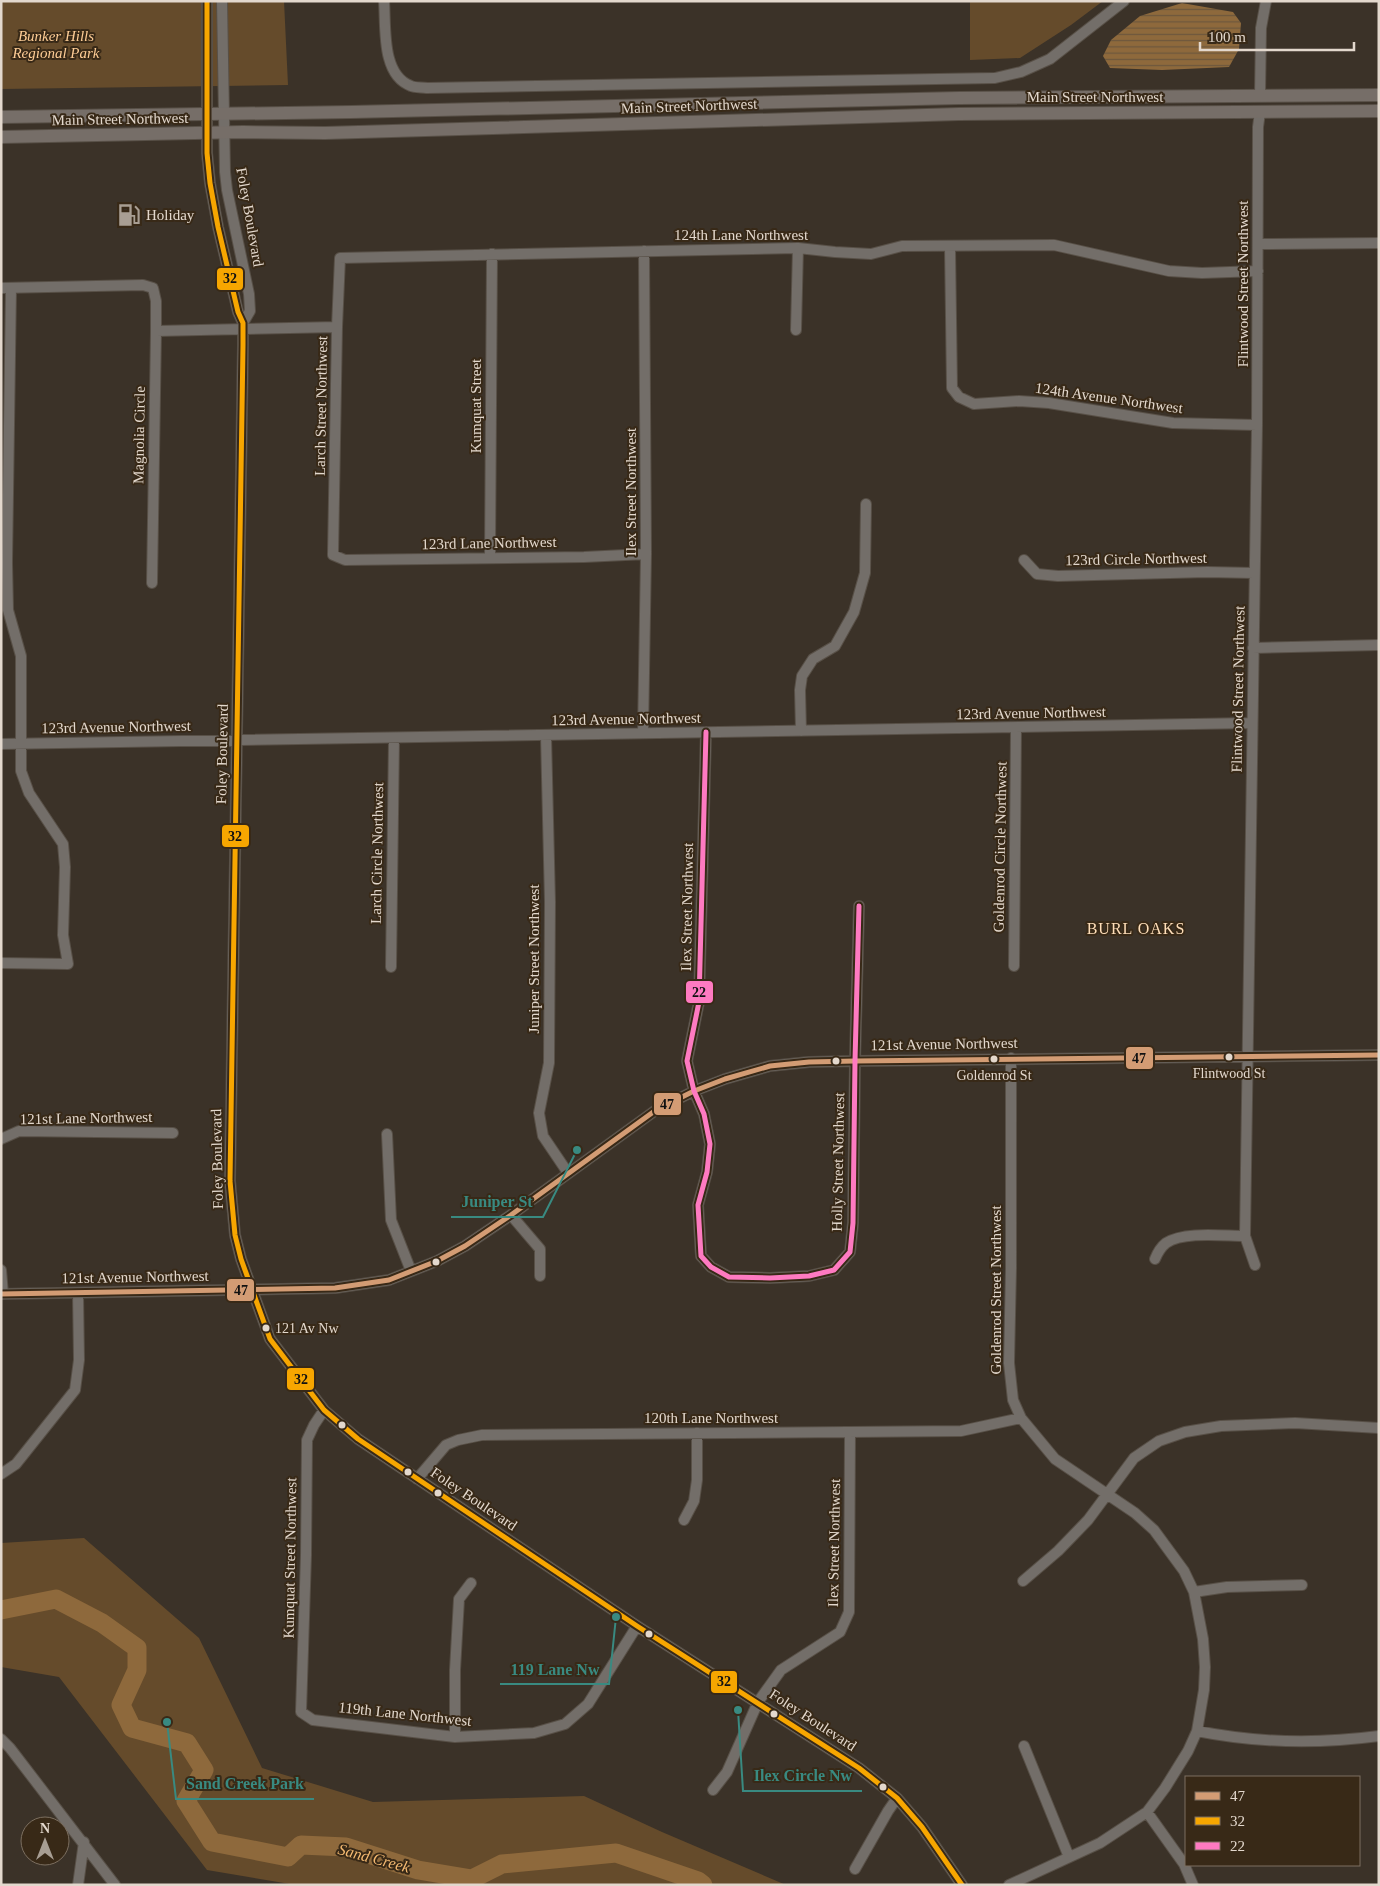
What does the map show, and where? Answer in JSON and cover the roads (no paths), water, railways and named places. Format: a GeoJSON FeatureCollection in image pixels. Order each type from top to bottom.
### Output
{"type":"FeatureCollection","features":[{"type":"Feature","properties":{"kind":"main road","name":"Main Street Northwest"},"geometry":{"type":"LineString","coordinates":[[1,117],[882,100],[1379,95]]}},
{"type":"Feature","properties":{"kind":"main road","name":"Main Street Northwest"},"geometry":{"type":"LineString","coordinates":[[1,137],[325,133],[959,114],[1379,111]]}},
{"type":"Feature","properties":{"kind":"street","name":"Foley Boulevard"},"geometry":{"type":"LineString","coordinates":[[207,1],[207,153],[210,183],[218,227],[243,326],[230,1181],[235,1235],[240,1259],[270,1339],[324,1410],[358,1440],[637,1626],[859,1768],[898,1798],[922,1827],[962,1885]]}},
{"type":"Feature","properties":{"kind":"street","name":"Foley Boulevard"},"geometry":{"type":"LineString","coordinates":[[222,1],[227,190],[249,294],[250,311],[243,326]]}},
{"type":"Feature","properties":{"kind":"street"},"geometry":{"type":"LineString","coordinates":[[384,1],[386,54],[396,74],[411,86],[427,88],[995,78],[1020,72],[1050,59],[1124,1]]}},
{"type":"Feature","properties":{"kind":"street"},"geometry":{"type":"LineString","coordinates":[[1260,96],[1261,28],[1266,1]]}},
{"type":"Feature","properties":{"kind":"street","name":"Flintwood Street Northwest"},"geometry":{"type":"LineString","coordinates":[[1255,1265],[1245,1236],[1257,425],[1258,128],[1260,112]]}},
{"type":"Feature","properties":{"kind":"street"},"geometry":{"type":"LineString","coordinates":[[1259,244],[1379,243]]}},
{"type":"Feature","properties":{"kind":"street","name":"124th Lane Northwest"},"geometry":{"type":"LineString","coordinates":[[340,258],[798,248],[871,254],[902,246],[950,247],[1054,244],[1169,271],[1202,273],[1258,272]]}},
{"type":"Feature","properties":{"kind":"street","name":"124th Avenue Northwest"},"geometry":{"type":"LineString","coordinates":[[950,247],[952,388],[959,397],[974,404],[1019,401],[1049,403],[1172,424],[1257,425]]}},
{"type":"Feature","properties":{"kind":"street"},"geometry":{"type":"LineString","coordinates":[[796,330],[798,248]]}},
{"type":"Feature","properties":{"kind":"street","name":"Ilex Street Northwest"},"geometry":{"type":"LineString","coordinates":[[643,733],[646,554],[644,251]]}},
{"type":"Feature","properties":{"kind":"street","name":"Kumquat Street"},"geometry":{"type":"LineString","coordinates":[[490,557],[492,254]]}},
{"type":"Feature","properties":{"kind":"street","name":"Larch Street Northwest"},"geometry":{"type":"LineString","coordinates":[[333,555],[340,258]]}},
{"type":"Feature","properties":{"kind":"street","name":"Magnolia Circle"},"geometry":{"type":"LineString","coordinates":[[6,288],[143,285],[153,288],[156,301],[156,331],[152,583]]}},
{"type":"Feature","properties":{"kind":"street"},"geometry":{"type":"LineString","coordinates":[[1,963],[68,964],[64,935],[65,867],[63,844],[29,793],[21,771],[21,656],[8,610],[6,288]]}},
{"type":"Feature","properties":{"kind":"street"},"geometry":{"type":"LineString","coordinates":[[156,331],[243,326],[337,328]]}},
{"type":"Feature","properties":{"kind":"street"},"geometry":{"type":"LineString","coordinates":[[801,731],[800,690],[802,676],[813,659],[835,646],[854,612],[865,573],[866,504]]}},
{"type":"Feature","properties":{"kind":"street","name":"123rd Lane Northwest"},"geometry":{"type":"LineString","coordinates":[[333,555],[345,560],[646,554]]}},
{"type":"Feature","properties":{"kind":"street","name":"123rd Circle Northwest"},"geometry":{"type":"LineString","coordinates":[[1024,560],[1037,574],[1058,576],[1207,572],[1254,573]]}},
{"type":"Feature","properties":{"kind":"street"},"geometry":{"type":"LineString","coordinates":[[1253,648],[1379,645]]}},
{"type":"Feature","properties":{"kind":"street","name":"123rd Avenue Northwest"},"geometry":{"type":"LineString","coordinates":[[1,744],[1252,723]]}},
{"type":"Feature","properties":{"kind":"street","name":"Goldenrod Circle Northwest"},"geometry":{"type":"LineString","coordinates":[[1014,966],[1016,728]]}},
{"type":"Feature","properties":{"kind":"street","name":"Ilex Street Northwest"},"geometry":{"type":"LineString","coordinates":[[701,1256],[698,1205],[707,1172],[710,1144],[704,1114],[694,1091],[687,1060],[699,1002],[706,732]]}},
{"type":"Feature","properties":{"kind":"street","name":"Juniper Street Northwest"},"geometry":{"type":"LineString","coordinates":[[546,736],[550,902],[548,1063],[539,1113],[543,1136],[568,1173]]}},
{"type":"Feature","properties":{"kind":"street","name":"Larch Circle Northwest"},"geometry":{"type":"LineString","coordinates":[[391,967],[394,738]]}},
{"type":"Feature","properties":{"kind":"street","name":"Holly Street Northwest"},"geometry":{"type":"LineString","coordinates":[[701,1256],[711,1267],[729,1277],[770,1278],[809,1276],[834,1270],[850,1252],[853,1223],[859,906]]}},
{"type":"Feature","properties":{"kind":"street","name":"121st Avenue Northwest"},"geometry":{"type":"LineString","coordinates":[[2,1294],[335,1288],[389,1280],[437,1262],[451,1254],[512,1215],[656,1110],[694,1091],[725,1079],[770,1066],[809,1062],[855,1061],[1379,1054]]}},
{"type":"Feature","properties":{"kind":"street","name":"Goldenrod Street Northwest"},"geometry":{"type":"LineString","coordinates":[[1009,1885],[1100,1843],[1147,1812],[1188,1751],[1197,1731],[1204,1690],[1203,1639],[1194,1592],[1184,1572],[1154,1530],[1135,1513],[1055,1459],[1020,1418],[1013,1400],[1009,1363],[1011,1058]]}},
{"type":"Feature","properties":{"kind":"street","name":"121st Lane Northwest"},"geometry":{"type":"LineString","coordinates":[[1,1139],[19,1131],[173,1132]]}},
{"type":"Feature","properties":{"kind":"street"},"geometry":{"type":"LineString","coordinates":[[387,1134],[391,1220],[411,1271]]}},
{"type":"Feature","properties":{"kind":"street"},"geometry":{"type":"LineString","coordinates":[[512,1215],[540,1249],[540,1276]]}},
{"type":"Feature","properties":{"kind":"street"},"geometry":{"type":"LineString","coordinates":[[1154,1260],[1166,1244],[1179,1238],[1245,1236]]}},
{"type":"Feature","properties":{"kind":"street"},"geometry":{"type":"LineString","coordinates":[[1,1270],[2,1294]]}},
{"type":"Feature","properties":{"kind":"street"},"geometry":{"type":"LineString","coordinates":[[1,1474],[16,1464],[75,1390],[79,1360],[78,1293]]}},
{"type":"Feature","properties":{"kind":"street","name":"Kumquat Street Northwest"},"geometry":{"type":"LineString","coordinates":[[301,1712],[307,1440],[324,1410]]}},
{"type":"Feature","properties":{"kind":"street","name":"120th Lane Northwest"},"geometry":{"type":"LineString","coordinates":[[417,1479],[446,1445],[482,1435],[961,1431],[1020,1418]]}},
{"type":"Feature","properties":{"kind":"street"},"geometry":{"type":"LineString","coordinates":[[1023,1581],[1064,1545],[1088,1520],[1106,1493],[1134,1458],[1159,1441],[1185,1432],[1221,1426],[1295,1423],[1379,1428]]}},
{"type":"Feature","properties":{"kind":"street","name":"Ilex Street Northwest"},"geometry":{"type":"LineString","coordinates":[[713,1790],[727,1772],[758,1702],[782,1670],[840,1632],[850,1612],[850,1433]]}},
{"type":"Feature","properties":{"kind":"street"},"geometry":{"type":"LineString","coordinates":[[684,1520],[694,1501],[697,1480],[697,1434]]}},
{"type":"Feature","properties":{"kind":"street"},"geometry":{"type":"LineString","coordinates":[[455,1737],[455,1670],[460,1599],[471,1583]]}},
{"type":"Feature","properties":{"kind":"street"},"geometry":{"type":"LineString","coordinates":[[1194,1592],[1227,1586],[1302,1585]]}},
{"type":"Feature","properties":{"kind":"street","name":"119th Lane Northwest"},"geometry":{"type":"LineString","coordinates":[[301,1712],[313,1720],[455,1737],[534,1732],[565,1724],[588,1704],[637,1626]]}},
{"type":"Feature","properties":{"kind":"street"},"geometry":{"type":"LineString","coordinates":[[1197,1731],[1262,1741],[1342,1740],[1379,1736]]}},
{"type":"Feature","properties":{"kind":"street"},"geometry":{"type":"LineString","coordinates":[[1,1739],[84,1842],[115,1885]]}},
{"type":"Feature","properties":{"kind":"street"},"geometry":{"type":"LineString","coordinates":[[1024,1746],[1069,1857]]}},
{"type":"Feature","properties":{"kind":"street"},"geometry":{"type":"LineString","coordinates":[[855,1869],[888,1811],[898,1798]]}},
{"type":"Feature","properties":{"kind":"street"},"geometry":{"type":"LineString","coordinates":[[1147,1812],[1184,1864],[1193,1885]]}},
{"type":"Feature","properties":{"kind":"street"},"geometry":{"type":"LineString","coordinates":[[78,1885],[84,1842]]}},
{"type":"Feature","properties":{"kind":"waterway","name":"Sand Creek"},"geometry":{"type":"LineString","coordinates":[[1,1610],[56,1599],[102,1623],[137,1648],[137,1670],[121,1705],[132,1728],[187,1743],[204,1770],[186,1801],[212,1842],[288,1857],[301,1845],[346,1847],[418,1870],[472,1879],[502,1864],[616,1853],[698,1881],[703,1885]]}},
{"type":"Feature","properties":{"kind":"place","name":"Holiday"},"geometry":{"type":"Point","coordinates":[129,215]}},
{"type":"Feature","properties":{"kind":"place","name":"Flintwood St"},"geometry":{"type":"Point","coordinates":[1229,1057]}},
{"type":"Feature","properties":{"kind":"place","name":"Goldenrod St"},"geometry":{"type":"Point","coordinates":[994,1059]}},
{"type":"Feature","properties":{"kind":"place","name":"Juniper St"},"geometry":{"type":"Point","coordinates":[577,1150]}},
{"type":"Feature","properties":{"kind":"place","name":"121 Av Nw"},"geometry":{"type":"Point","coordinates":[266,1328]}},
{"type":"Feature","properties":{"kind":"place","name":"119 Lane Nw"},"geometry":{"type":"Point","coordinates":[616,1617]}},
{"type":"Feature","properties":{"kind":"place","name":"Ilex Circle Nw"},"geometry":{"type":"Point","coordinates":[738,1710]}},
{"type":"Feature","properties":{"kind":"place","name":"Sand Creek Park"},"geometry":{"type":"Point","coordinates":[167,1722]}},
{"type":"Feature","properties":{"kind":"district","name":"BURL OAKS"},"geometry":{"type":"Point","coordinates":[1136,928]}},
{"type":"Feature","properties":{"kind":"park label","name":"Bunker Hills Regional Park"},"geometry":{"type":"Point","coordinates":[56,44]}}]}
